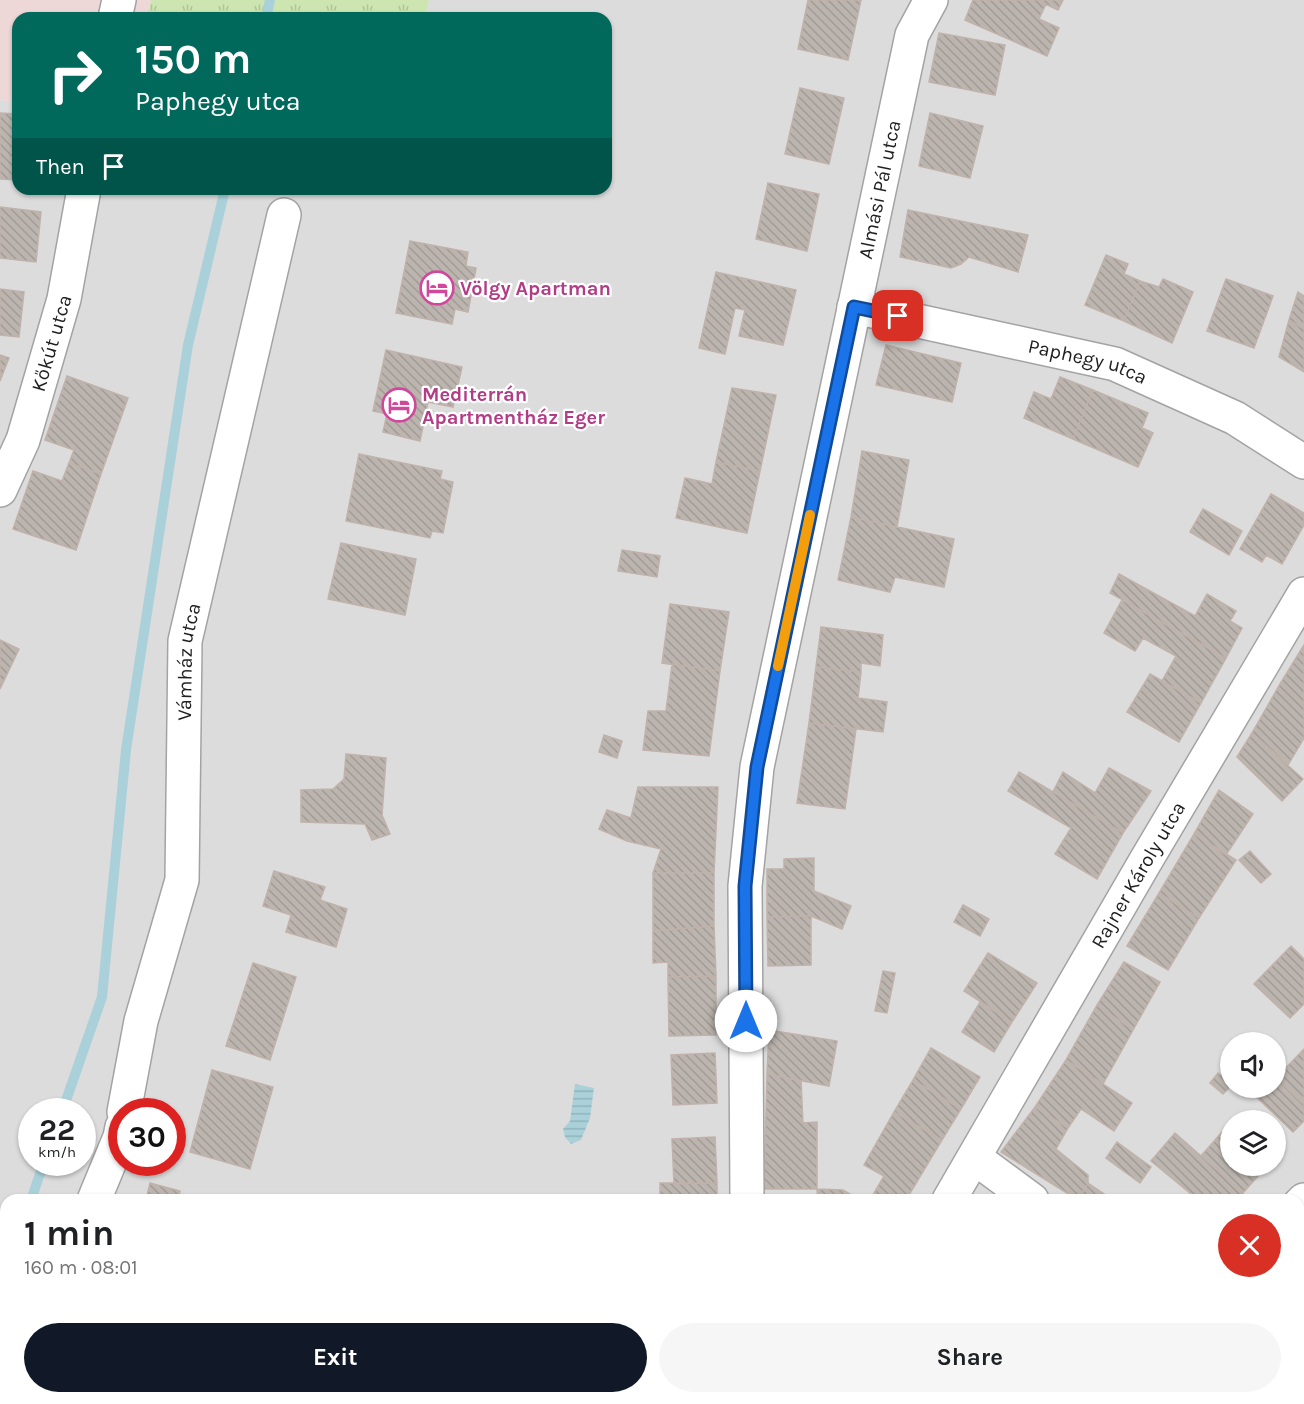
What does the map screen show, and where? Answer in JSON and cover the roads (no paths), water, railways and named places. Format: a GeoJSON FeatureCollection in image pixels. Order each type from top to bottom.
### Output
{"type":"FeatureCollection","features":[{"type":"Feature","properties":{"kind":"street","name":"Almási Pál utca"},"geometry":{"type":"LineString","coordinates":[[747,1194],[745,886],[757,767],[912,34],[932,0]]}},
{"type":"Feature","properties":{"kind":"street","name":"Kőkút utca"},"geometry":{"type":"LineString","coordinates":[[0,490],[23,440],[64,299],[83,195]]}},
{"type":"Feature","properties":{"kind":"street","name":"Vámház utca"},"geometry":{"type":"LineString","coordinates":[[127,1098],[141,1021],[182,880],[185,641],[285,215]]}},
{"type":"Feature","properties":{"kind":"street","name":"Paphegy utca"},"geometry":{"type":"LineString","coordinates":[[854,307],[1115,364],[1235,418],[1304,462]]}},
{"type":"Feature","properties":{"kind":"street","name":"Rajner Károly utca"},"geometry":{"type":"LineString","coordinates":[[953,1194],[1145,862],[1304,594]]}},
{"type":"Feature","properties":{"kind":"street"},"geometry":{"type":"LineString","coordinates":[[975,1158],[1024,1194]]}},
{"type":"Feature","properties":{"kind":"street"},"geometry":{"type":"LineString","coordinates":[[96,1194],[108,1166]]}},
{"type":"Feature","properties":{"kind":"water"},"geometry":{"type":"Polygon","coordinates":[[[575,1084],[594,1088],[590,1118],[581,1140],[571,1144],[565,1137],[563,1129],[570,1121],[575,1084]]]}},
{"type":"Feature","properties":{"kind":"waterway"},"geometry":{"type":"LineString","coordinates":[[267,12],[270,0]]}},
{"type":"Feature","properties":{"kind":"waterway"},"geometry":{"type":"LineString","coordinates":[[67,1098],[102,997],[126,750],[188,345],[224,195]]}},
{"type":"Feature","properties":{"kind":"waterway"},"geometry":{"type":"LineString","coordinates":[[33,1194],[39,1176]]}},
{"type":"Feature","properties":{"kind":"place","name":"Völgy Apartman"},"geometry":{"type":"Point","coordinates":[437,288]}},
{"type":"Feature","properties":{"kind":"place","name":"Mediterrán Apartmentház Eger"},"geometry":{"type":"Point","coordinates":[399,405]}}]}
